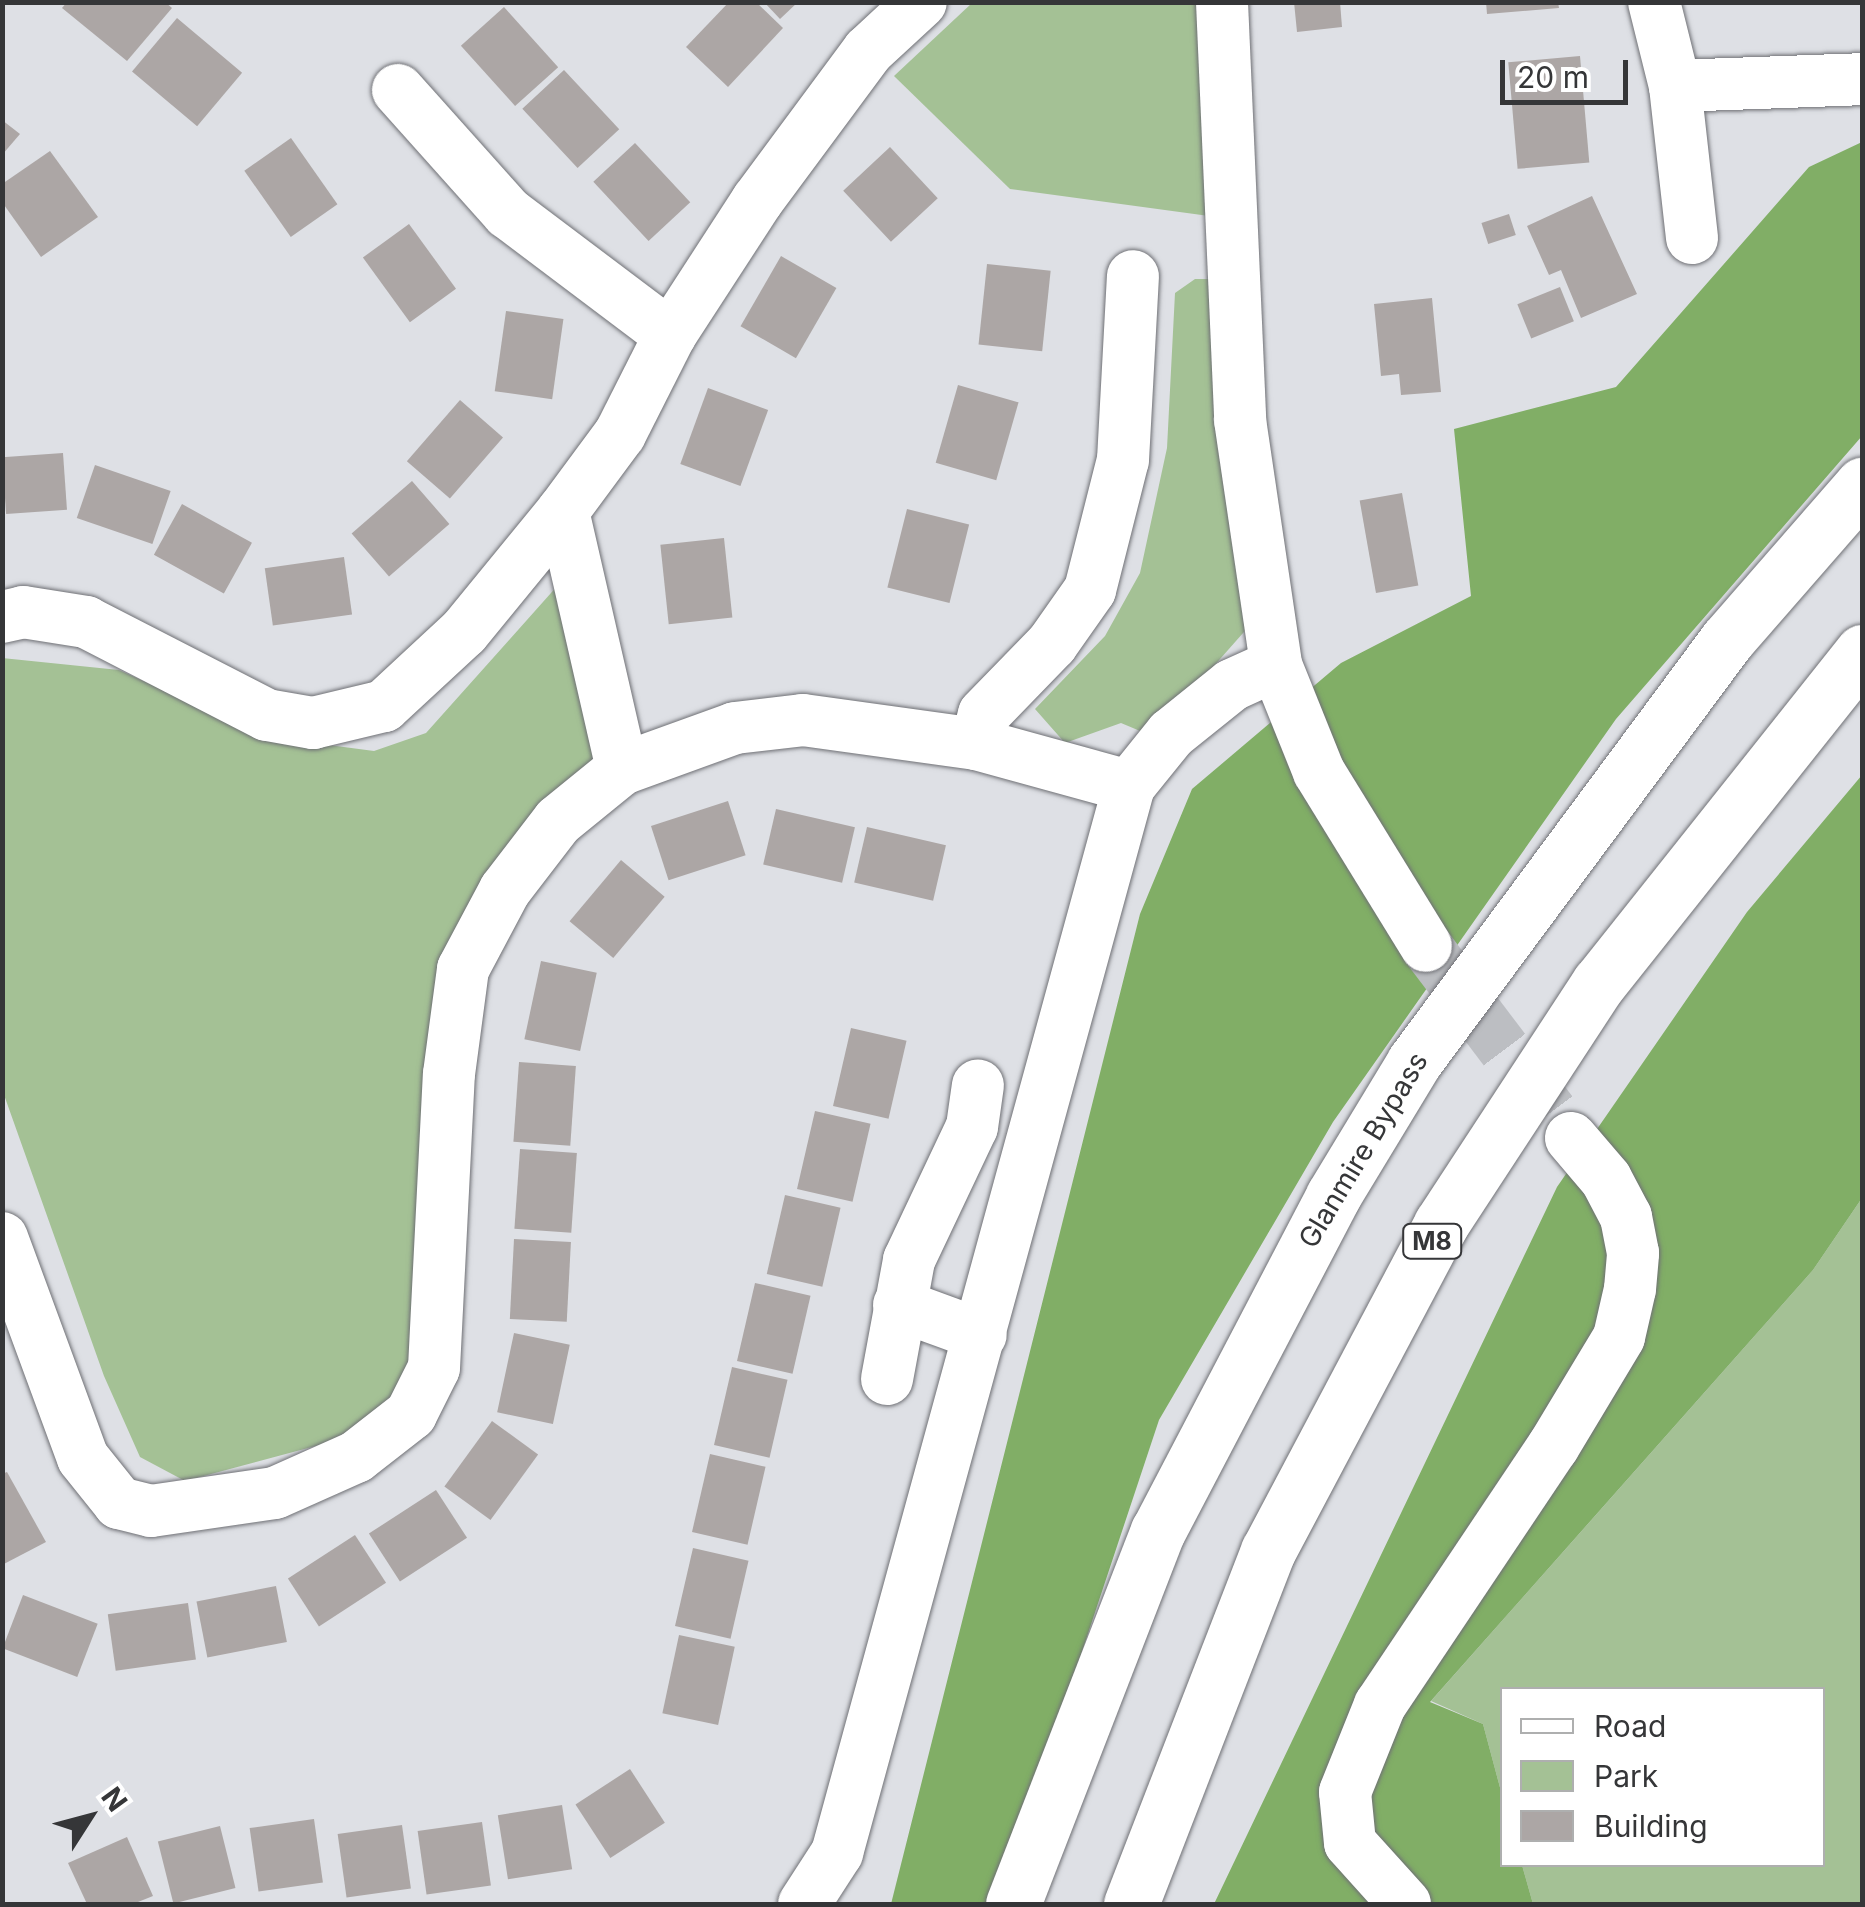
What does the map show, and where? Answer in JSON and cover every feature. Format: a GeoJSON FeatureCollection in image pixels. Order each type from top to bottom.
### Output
{"type":"FeatureCollection","features":[{"type":"Feature","properties":{"kind":"highway","name":"Glanmire Bypass"},"geometry":{"type":"LineString","coordinates":[[1013,1904],[1158,1531],[1332,1196],[1414,1062],[1716,656],[1862,484]]}},
{"type":"Feature","properties":{"kind":"highway","name":"M8"},"geometry":{"type":"LineString","coordinates":[[1130,1904],[1268,1552],[1441,1224],[1599,982],[1862,652]]}},
{"type":"Feature","properties":{"kind":"street"},"geometry":{"type":"LineString","coordinates":[[2,617],[22,612],[86,622],[267,715],[313,722],[384,706],[412,686],[563,510],[620,434],[670,335],[757,201],[868,51],[922,2]]}},
{"type":"Feature","properties":{"kind":"street"},"geometry":{"type":"LineString","coordinates":[[1222,2],[1240,420],[1276,665],[1319,772],[1426,946]]}},
{"type":"Feature","properties":{"kind":"street"},"geometry":{"type":"LineString","coordinates":[[1654,2],[1675,86],[1692,238]]}},
{"type":"Feature","properties":{"kind":"street"},"geometry":{"type":"LineString","coordinates":[[1675,86],[1862,79]]}},
{"type":"Feature","properties":{"kind":"street"},"geometry":{"type":"LineString","coordinates":[[398,90],[508,214],[670,335]]}},
{"type":"Feature","properties":{"kind":"street"},"geometry":{"type":"LineString","coordinates":[[976,744],[984,714],[1052,644],[1090,590],[1123,460],[1133,276]]}},
{"type":"Feature","properties":{"kind":"street"},"geometry":{"type":"LineString","coordinates":[[563,510],[622,769]]}},
{"type":"Feature","properties":{"kind":"street"},"geometry":{"type":"LineString","coordinates":[[804,1904],[837,1853],[982,1335],[1129,786],[1171,734],[1232,685],[1276,665]]}},
{"type":"Feature","properties":{"kind":"street"},"geometry":{"type":"LineString","coordinates":[[2,1238],[84,1458],[119,1504],[151,1511],[275,1493],[389,1435],[411,1414],[434,1368],[450,1074],[464,968],[505,890],[558,822],[622,769],[735,728],[803,720],[976,744],[1129,786]]}},
{"type":"Feature","properties":{"kind":"street"},"geometry":{"type":"LineString","coordinates":[[887,1379],[908,1260],[972,1128],[978,1085]]}},
{"type":"Feature","properties":{"kind":"street"},"geometry":{"type":"LineString","coordinates":[[1405,1904],[1350,1843],[1345,1792],[1380,1705],[1554,1448],[1618,1338],[1630,1289],[1634,1253],[1626,1218],[1606,1179],[1572,1138]]}},
{"type":"Feature","properties":{"kind":"street"},"geometry":{"type":"LineString","coordinates":[[898,1306],[982,1335]]}},
{"type":"Feature","properties":{"kind":"green space"},"geometry":{"type":"Polygon","coordinates":[[[972,3],[1207,3],[1209,216],[1010,189],[894,76],[972,3]]]}},
{"type":"Feature","properties":{"kind":"green space"},"geometry":{"type":"Polygon","coordinates":[[[1862,142],[1862,436],[1616,719],[1333,1122],[1159,1420],[998,1904],[891,1904],[1140,914],[1192,789],[1341,663],[1471,596],[1454,429],[1616,387],[1809,167],[1862,142]]]}},
{"type":"Feature","properties":{"kind":"green space"},"geometry":{"type":"Polygon","coordinates":[[[1195,279],[1218,279],[1251,624],[1152,736],[1121,723],[1065,743],[1035,709],[1105,636],[1140,573],[1167,448],[1175,293],[1195,279]]]}},
{"type":"Feature","properties":{"kind":"green space"},"geometry":{"type":"Polygon","coordinates":[[[559,584],[600,762],[453,942],[420,1364],[364,1433],[185,1481],[140,1457],[104,1376],[3,1092],[2,658],[119,670],[268,737],[374,751],[426,733],[559,584]]]}},
{"type":"Feature","properties":{"kind":"green space"},"geometry":{"type":"Polygon","coordinates":[[[1862,775],[1862,1198],[1813,1270],[1430,1702],[1483,1724],[1500,1788],[1500,1867],[1523,1867],[1533,1904],[1214,1904],[1557,1187],[1747,912],[1862,775]]]}},
{"type":"Feature","properties":{"kind":"green space"},"geometry":{"type":"Polygon","coordinates":[[[1862,1198],[1862,1904],[1533,1904],[1523,1867],[1825,1867],[1825,1687],[1500,1687],[1500,1788],[1483,1724],[1431,1701],[1813,1270],[1862,1198]]]}},
{"type":"Feature","properties":{"kind":"building"},"geometry":{"type":"Polygon","coordinates":[[[67,2],[165,2],[172,8],[127,61],[62,8],[67,2]]]}},
{"type":"Feature","properties":{"kind":"building"},"geometry":{"type":"Polygon","coordinates":[[[729,2],[756,2],[783,28],[728,87],[686,47],[729,2]]]}},
{"type":"Feature","properties":{"kind":"building"},"geometry":{"type":"Polygon","coordinates":[[[764,2],[798,2],[780,19],[764,2]]]}},
{"type":"Feature","properties":{"kind":"building"},"geometry":{"type":"Polygon","coordinates":[[[1294,2],[1340,2],[1342,27],[1297,32],[1294,2]]]}},
{"type":"Feature","properties":{"kind":"building"},"geometry":{"type":"Polygon","coordinates":[[[1486,2],[1558,2],[1559,8],[1487,14],[1486,2]]]}},
{"type":"Feature","properties":{"kind":"building"},"geometry":{"type":"Polygon","coordinates":[[[504,7],[558,67],[515,106],[461,46],[504,7]]]}},
{"type":"Feature","properties":{"kind":"building"},"geometry":{"type":"Polygon","coordinates":[[[177,18],[242,73],[197,126],[132,72],[177,18]]]}},
{"type":"Feature","properties":{"kind":"building"},"geometry":{"type":"Polygon","coordinates":[[[1580,56],[1589,163],[1518,169],[1508,62],[1580,56]]]}},
{"type":"Feature","properties":{"kind":"building"},"geometry":{"type":"Polygon","coordinates":[[[564,70],[619,129],[578,168],[522,109],[564,70]]]}},
{"type":"Feature","properties":{"kind":"building"},"geometry":{"type":"Polygon","coordinates":[[[2,120],[20,134],[2,155],[2,120]]]}},
{"type":"Feature","properties":{"kind":"building"},"geometry":{"type":"Polygon","coordinates":[[[291,138],[337,204],[291,237],[244,171],[291,138]]]}},
{"type":"Feature","properties":{"kind":"building"},"geometry":{"type":"Polygon","coordinates":[[[635,143],[690,202],[649,241],[593,182],[635,143]]]}},
{"type":"Feature","properties":{"kind":"building"},"geometry":{"type":"Polygon","coordinates":[[[890,147],[938,198],[891,242],[843,191],[890,147]]]}},
{"type":"Feature","properties":{"kind":"building"},"geometry":{"type":"Polygon","coordinates":[[[50,151],[98,217],[41,257],[2,202],[2,184],[50,151]]]}},
{"type":"Feature","properties":{"kind":"building"},"geometry":{"type":"Polygon","coordinates":[[[1592,196],[1637,294],[1581,318],[1561,270],[1549,275],[1527,226],[1592,196]]]}},
{"type":"Feature","properties":{"kind":"building"},"geometry":{"type":"Polygon","coordinates":[[[1509,214],[1516,235],[1488,244],[1481,223],[1509,214]]]}},
{"type":"Feature","properties":{"kind":"building"},"geometry":{"type":"Polygon","coordinates":[[[409,224],[456,289],[410,322],[363,258],[409,224]]]}},
{"type":"Feature","properties":{"kind":"building"},"geometry":{"type":"Polygon","coordinates":[[[781,256],[836,288],[796,358],[740,326],[781,256]]]}},
{"type":"Feature","properties":{"kind":"building"},"geometry":{"type":"Polygon","coordinates":[[[987,264],[1051,271],[1042,351],[979,345],[987,264]]]}},
{"type":"Feature","properties":{"kind":"building"},"geometry":{"type":"Polygon","coordinates":[[[1560,287],[1574,321],[1531,339],[1517,304],[1560,287]]]}},
{"type":"Feature","properties":{"kind":"building"},"geometry":{"type":"Polygon","coordinates":[[[1432,298],[1441,392],[1401,395],[1399,374],[1381,376],[1374,304],[1432,298]]]}},
{"type":"Feature","properties":{"kind":"building"},"geometry":{"type":"Polygon","coordinates":[[[506,311],[563,319],[552,399],[495,391],[506,311]]]}},
{"type":"Feature","properties":{"kind":"building"},"geometry":{"type":"Polygon","coordinates":[[[958,385],[1019,402],[996,480],[936,463],[958,385]]]}},
{"type":"Feature","properties":{"kind":"building"},"geometry":{"type":"Polygon","coordinates":[[[708,388],[768,410],[740,486],[680,464],[708,388]]]}},
{"type":"Feature","properties":{"kind":"building"},"geometry":{"type":"Polygon","coordinates":[[[460,400],[503,437],[450,499],[407,461],[460,400]]]}},
{"type":"Feature","properties":{"kind":"building"},"geometry":{"type":"Polygon","coordinates":[[[63,453],[67,510],[6,514],[2,457],[63,453]]]}},
{"type":"Feature","properties":{"kind":"building"},"geometry":{"type":"Polygon","coordinates":[[[95,465],[171,491],[152,544],[77,518],[95,465]]]}},
{"type":"Feature","properties":{"kind":"building"},"geometry":{"type":"Polygon","coordinates":[[[412,481],[449,524],[389,577],[352,533],[412,481]]]}},
{"type":"Feature","properties":{"kind":"building"},"geometry":{"type":"Polygon","coordinates":[[[1402,493],[1418,586],[1376,593],[1360,500],[1402,493]]]}},
{"type":"Feature","properties":{"kind":"building"},"geometry":{"type":"Polygon","coordinates":[[[182,504],[252,543],[224,594],[154,555],[182,504]]]}},
{"type":"Feature","properties":{"kind":"building"},"geometry":{"type":"Polygon","coordinates":[[[907,509],[969,524],[950,603],[887,588],[907,509]]]}},
{"type":"Feature","properties":{"kind":"building"},"geometry":{"type":"Polygon","coordinates":[[[724,538],[732,618],[669,624],[660,545],[724,538]]]}},
{"type":"Feature","properties":{"kind":"building"},"geometry":{"type":"Polygon","coordinates":[[[344,557],[352,614],[273,626],[265,568],[344,557]]]}},
{"type":"Feature","properties":{"kind":"building"},"geometry":{"type":"Polygon","coordinates":[[[728,801],[746,855],[669,880],[651,826],[728,801]]]}},
{"type":"Feature","properties":{"kind":"building"},"geometry":{"type":"Polygon","coordinates":[[[776,809],[855,827],[842,883],[763,865],[776,809]]]}},
{"type":"Feature","properties":{"kind":"building"},"geometry":{"type":"Polygon","coordinates":[[[867,827],[946,845],[933,901],[854,883],[867,827]]]}},
{"type":"Feature","properties":{"kind":"building"},"geometry":{"type":"Polygon","coordinates":[[[621,860],[665,897],[613,958],[570,921],[621,860]]]}},
{"type":"Feature","properties":{"kind":"building"},"geometry":{"type":"Polygon","coordinates":[[[541,961],[597,973],[580,1051],[524,1039],[541,961]]]}},
{"type":"Feature","properties":{"kind":"building"},"geometry":{"type":"Polygon","coordinates":[[[851,1028],[907,1041],[889,1119],[833,1106],[851,1028]]]}},
{"type":"Feature","properties":{"kind":"building"},"geometry":{"type":"Polygon","coordinates":[[[519,1062],[576,1066],[570,1146],[513,1142],[519,1062]]]}},
{"type":"Feature","properties":{"kind":"building"},"geometry":{"type":"Polygon","coordinates":[[[815,1111],[871,1124],[853,1202],[797,1189],[815,1111]]]}},
{"type":"Feature","properties":{"kind":"building"},"geometry":{"type":"Polygon","coordinates":[[[520,1149],[577,1153],[571,1233],[514,1229],[520,1149]]]}},
{"type":"Feature","properties":{"kind":"building"},"geometry":{"type":"Polygon","coordinates":[[[785,1195],[841,1208],[822,1287],[767,1274],[785,1195]]]}},
{"type":"Feature","properties":{"kind":"building"},"geometry":{"type":"Polygon","coordinates":[[[514,1239],[571,1242],[567,1322],[510,1319],[514,1239]]]}},
{"type":"Feature","properties":{"kind":"building"},"geometry":{"type":"Polygon","coordinates":[[[755,1283],[811,1296],[793,1374],[737,1361],[755,1283]]]}},
{"type":"Feature","properties":{"kind":"building"},"geometry":{"type":"Polygon","coordinates":[[[514,1333],[570,1345],[553,1424],[497,1412],[514,1333]]]}},
{"type":"Feature","properties":{"kind":"building"},"geometry":{"type":"Polygon","coordinates":[[[732,1367],[788,1380],[770,1458],[714,1445],[732,1367]]]}},
{"type":"Feature","properties":{"kind":"building"},"geometry":{"type":"Polygon","coordinates":[[[492,1421],[538,1455],[491,1520],[444,1487],[492,1421]]]}},
{"type":"Feature","properties":{"kind":"building"},"geometry":{"type":"Polygon","coordinates":[[[710,1454],[766,1467],[748,1545],[692,1532],[710,1454]]]}},
{"type":"Feature","properties":{"kind":"building"},"geometry":{"type":"Polygon","coordinates":[[[7,1472],[46,1542],[2,1565],[2,1474],[7,1472]]]}},
{"type":"Feature","properties":{"kind":"building"},"geometry":{"type":"Polygon","coordinates":[[[436,1490],[467,1538],[400,1581],[369,1534],[436,1490]]]}},
{"type":"Feature","properties":{"kind":"building"},"geometry":{"type":"Polygon","coordinates":[[[355,1535],[386,1583],[319,1626],[288,1579],[355,1535]]]}},
{"type":"Feature","properties":{"kind":"building"},"geometry":{"type":"Polygon","coordinates":[[[693,1548],[749,1561],[731,1639],[675,1626],[693,1548]]]}},
{"type":"Feature","properties":{"kind":"building"},"geometry":{"type":"Polygon","coordinates":[[[276,1586],[287,1642],[207,1657],[196,1601],[276,1586]]]}},
{"type":"Feature","properties":{"kind":"building"},"geometry":{"type":"Polygon","coordinates":[[[23,1595],[98,1624],[77,1677],[3,1648],[23,1595]]]}},
{"type":"Feature","properties":{"kind":"building"},"geometry":{"type":"Polygon","coordinates":[[[188,1603],[196,1659],[116,1671],[108,1614],[188,1603]]]}},
{"type":"Feature","properties":{"kind":"building"},"geometry":{"type":"Polygon","coordinates":[[[679,1635],[735,1647],[718,1725],[662,1713],[679,1635]]]}},
{"type":"Feature","properties":{"kind":"building"},"geometry":{"type":"Polygon","coordinates":[[[630,1769],[665,1823],[610,1858],[575,1804],[630,1769]]]}},
{"type":"Feature","properties":{"kind":"building"},"geometry":{"type":"Polygon","coordinates":[[[562,1805],[572,1869],[508,1879],[498,1815],[562,1805]]]}},
{"type":"Feature","properties":{"kind":"building"},"geometry":{"type":"Polygon","coordinates":[[[314,1819],[323,1882],[259,1891],[250,1828],[314,1819]]]}},
{"type":"Feature","properties":{"kind":"building"},"geometry":{"type":"Polygon","coordinates":[[[482,1822],[491,1885],[427,1894],[418,1831],[482,1822]]]}},
{"type":"Feature","properties":{"kind":"building"},"geometry":{"type":"Polygon","coordinates":[[[402,1825],[411,1888],[347,1897],[338,1834],[402,1825]]]}},
{"type":"Feature","properties":{"kind":"building"},"geometry":{"type":"Polygon","coordinates":[[[220,1826],[235,1888],[173,1904],[158,1841],[220,1826]]]}},
{"type":"Feature","properties":{"kind":"building"},"geometry":{"type":"Polygon","coordinates":[[[127,1837],[153,1896],[133,1904],[87,1904],[68,1863],[127,1837]]]}},
{"type":"Feature","properties":{"kind":"tunnel"},"geometry":{"type":"LineString","coordinates":[[1426,946],[1571,1138]]}}]}
